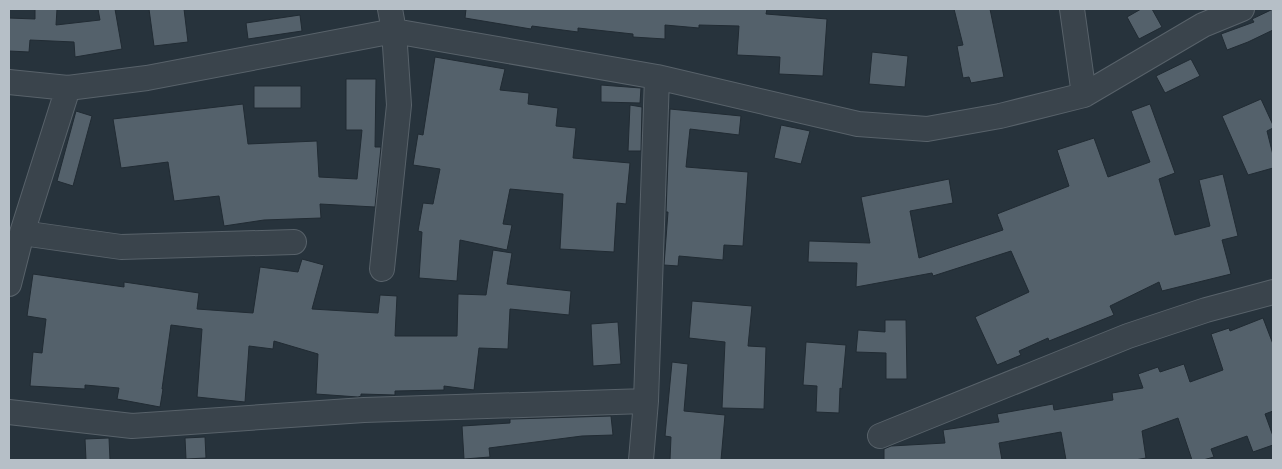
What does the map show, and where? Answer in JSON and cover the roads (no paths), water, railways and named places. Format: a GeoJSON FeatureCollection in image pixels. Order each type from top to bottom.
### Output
{"type":"FeatureCollection","features":[{"type":"Feature","properties":{"kind":"street"},"geometry":{"type":"LineString","coordinates":[[1072,9],[1084,95]]}},
{"type":"Feature","properties":{"kind":"street"},"geometry":{"type":"LineString","coordinates":[[9,82],[68,88],[147,78],[392,20],[858,124],[927,129],[1000,116],[1084,95],[1203,25],[1242,9]]}},
{"type":"Feature","properties":{"kind":"street"},"geometry":{"type":"LineString","coordinates":[[382,269],[399,104],[392,20]]}},
{"type":"Feature","properties":{"kind":"street"},"geometry":{"type":"LineString","coordinates":[[642,460],[646,401],[657,78]]}},
{"type":"Feature","properties":{"kind":"street"},"geometry":{"type":"LineString","coordinates":[[9,284],[22,233],[68,88]]}},
{"type":"Feature","properties":{"kind":"street"},"geometry":{"type":"LineString","coordinates":[[22,233],[121,247],[294,242]]}},
{"type":"Feature","properties":{"kind":"street"},"geometry":{"type":"LineString","coordinates":[[880,436],[1128,336],[1206,310],[1273,292]]}},
{"type":"Feature","properties":{"kind":"street"},"geometry":{"type":"LineString","coordinates":[[9,412],[132,426],[364,410],[646,401]]}}]}
